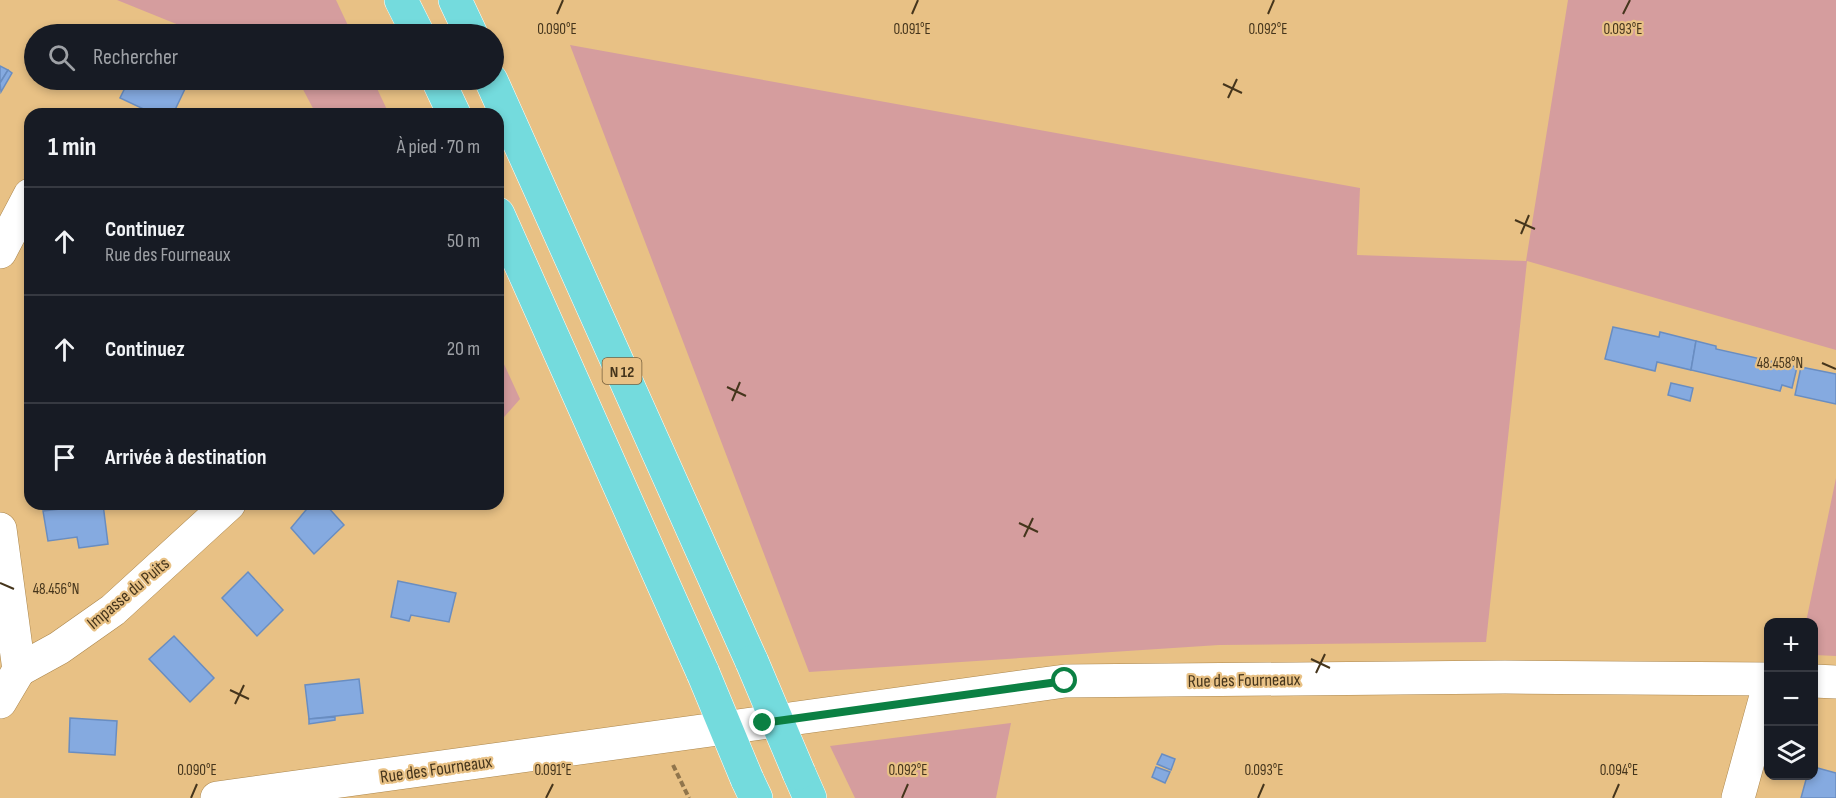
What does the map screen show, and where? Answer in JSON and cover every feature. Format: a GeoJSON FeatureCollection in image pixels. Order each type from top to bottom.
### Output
{"type":"FeatureCollection","features":[{"type":"Feature","properties":{"kind":"highway"},"geometry":{"type":"LineString","coordinates":[[401,0],[413,24]]}},
{"type":"Feature","properties":{"kind":"highway"},"geometry":{"type":"LineString","coordinates":[[454,0],[466,24]]}},
{"type":"Feature","properties":{"kind":"highway"},"geometry":{"type":"LineString","coordinates":[[443,90],[451,108]]}},
{"type":"Feature","properties":{"kind":"highway","name":"N 12"},"geometry":{"type":"LineString","coordinates":[[495,90],[504,108]]}},
{"type":"Feature","properties":{"kind":"highway","name":"N 12"},"geometry":{"type":"LineString","coordinates":[[504,109],[752,662],[804,786]]}},
{"type":"Feature","properties":{"kind":"highway","name":"N 12"},"geometry":{"type":"LineString","coordinates":[[504,227],[703,673],[751,788]]}},
{"type":"Feature","properties":{"kind":"street"},"geometry":{"type":"LineString","coordinates":[[0,252],[24,206]]}},
{"type":"Feature","properties":{"kind":"street","name":"Impasse du Puits"},"geometry":{"type":"LineString","coordinates":[[20,670],[58,648],[113,610],[222,510]]}},
{"type":"Feature","properties":{"kind":"street"},"geometry":{"type":"LineString","coordinates":[[0,529],[20,670],[0,702]]}},
{"type":"Feature","properties":{"kind":"street","name":"Rue des Fourneaux"},"geometry":{"type":"LineString","coordinates":[[217,798],[1065,681],[1493,677],[1764,679]]}},
{"type":"Feature","properties":{"kind":"street"},"geometry":{"type":"LineString","coordinates":[[1818,681],[1836,682]]}},
{"type":"Feature","properties":{"kind":"street"},"geometry":{"type":"LineString","coordinates":[[1738,798],[1764,704]]}},
{"type":"Feature","properties":{"kind":"shaded area"},"geometry":{"type":"Polygon","coordinates":[[[117,0],[336,0],[347,24],[176,24],[117,0]]]}},
{"type":"Feature","properties":{"kind":"shaded area"},"geometry":{"type":"Polygon","coordinates":[[[1568,0],[1836,0],[1836,350],[1527,261],[1486,642],[1219,645],[809,672],[570,45],[1360,188],[1357,255],[1526,261],[1568,0]]]}},
{"type":"Feature","properties":{"kind":"shaded area"},"geometry":{"type":"Polygon","coordinates":[[[303,90],[378,90],[386,108],[313,108],[303,90]]]}},
{"type":"Feature","properties":{"kind":"shaded area"},"geometry":{"type":"Polygon","coordinates":[[[504,364],[520,399],[504,417],[504,364]]]}},
{"type":"Feature","properties":{"kind":"shaded area"},"geometry":{"type":"Polygon","coordinates":[[[1836,478],[1836,656],[1818,655],[1818,618],[1807,618],[1836,478]]]}},
{"type":"Feature","properties":{"kind":"shaded area"},"geometry":{"type":"Polygon","coordinates":[[[1011,723],[996,798],[855,798],[830,746],[1011,723]]]}},
{"type":"Feature","properties":{"kind":"building"},"geometry":{"type":"Polygon","coordinates":[[[0,66],[8,70],[0,83],[0,66]]]}},
{"type":"Feature","properties":{"kind":"building"},"geometry":{"type":"Polygon","coordinates":[[[8,70],[12,73],[1,92],[0,83],[8,70]]]}},
{"type":"Feature","properties":{"kind":"building"},"geometry":{"type":"Polygon","coordinates":[[[124,90],[185,90],[176,108],[141,108],[120,98],[124,90]]]}},
{"type":"Feature","properties":{"kind":"building"},"geometry":{"type":"Polygon","coordinates":[[[1613,327],[1659,337],[1660,332],[1696,341],[1691,370],[1657,362],[1655,371],[1605,359],[1613,327]]]}},
{"type":"Feature","properties":{"kind":"building"},"geometry":{"type":"Polygon","coordinates":[[[1696,341],[1716,346],[1716,349],[1797,367],[1792,388],[1782,385],[1780,391],[1691,370],[1696,341]]]}},
{"type":"Feature","properties":{"kind":"building"},"geometry":{"type":"Polygon","coordinates":[[[1801,367],[1836,374],[1836,404],[1795,395],[1801,367]]]}},
{"type":"Feature","properties":{"kind":"building"},"geometry":{"type":"Polygon","coordinates":[[[1671,383],[1693,388],[1690,401],[1668,395],[1671,383]]]}},
{"type":"Feature","properties":{"kind":"building"},"geometry":{"type":"Polygon","coordinates":[[[104,510],[108,544],[79,548],[77,537],[48,541],[43,511],[104,510]]]}},
{"type":"Feature","properties":{"kind":"building"},"geometry":{"type":"Polygon","coordinates":[[[306,510],[330,510],[344,525],[314,554],[291,528],[306,510]]]}},
{"type":"Feature","properties":{"kind":"building"},"geometry":{"type":"Polygon","coordinates":[[[248,572],[283,610],[257,636],[222,598],[248,572]]]}},
{"type":"Feature","properties":{"kind":"building"},"geometry":{"type":"Polygon","coordinates":[[[398,581],[456,593],[449,622],[411,615],[409,621],[391,617],[398,581]]]}},
{"type":"Feature","properties":{"kind":"building"},"geometry":{"type":"Polygon","coordinates":[[[174,636],[214,678],[190,702],[149,659],[174,636]]]}},
{"type":"Feature","properties":{"kind":"building"},"geometry":{"type":"Polygon","coordinates":[[[359,679],[363,713],[309,719],[305,685],[359,679]]]}},
{"type":"Feature","properties":{"kind":"building"},"geometry":{"type":"Polygon","coordinates":[[[335,717],[335,720],[309,724],[309,719],[335,717]]]}},
{"type":"Feature","properties":{"kind":"building"},"geometry":{"type":"Polygon","coordinates":[[[70,718],[117,721],[115,755],[69,752],[70,718]]]}},
{"type":"Feature","properties":{"kind":"building"},"geometry":{"type":"Polygon","coordinates":[[[1162,754],[1175,759],[1171,770],[1157,764],[1162,754]]]}},
{"type":"Feature","properties":{"kind":"building"},"geometry":{"type":"Polygon","coordinates":[[[1156,767],[1170,772],[1165,783],[1152,777],[1156,767]]]}},
{"type":"Feature","properties":{"kind":"building"},"geometry":{"type":"Polygon","coordinates":[[[1818,768],[1836,773],[1836,798],[1801,798],[1806,780],[1818,780],[1818,768]]]}},
{"type":"Feature","properties":{"kind":"route"},"geometry":{"type":"LineString","coordinates":[[763,723],[1065,681]]}}]}
